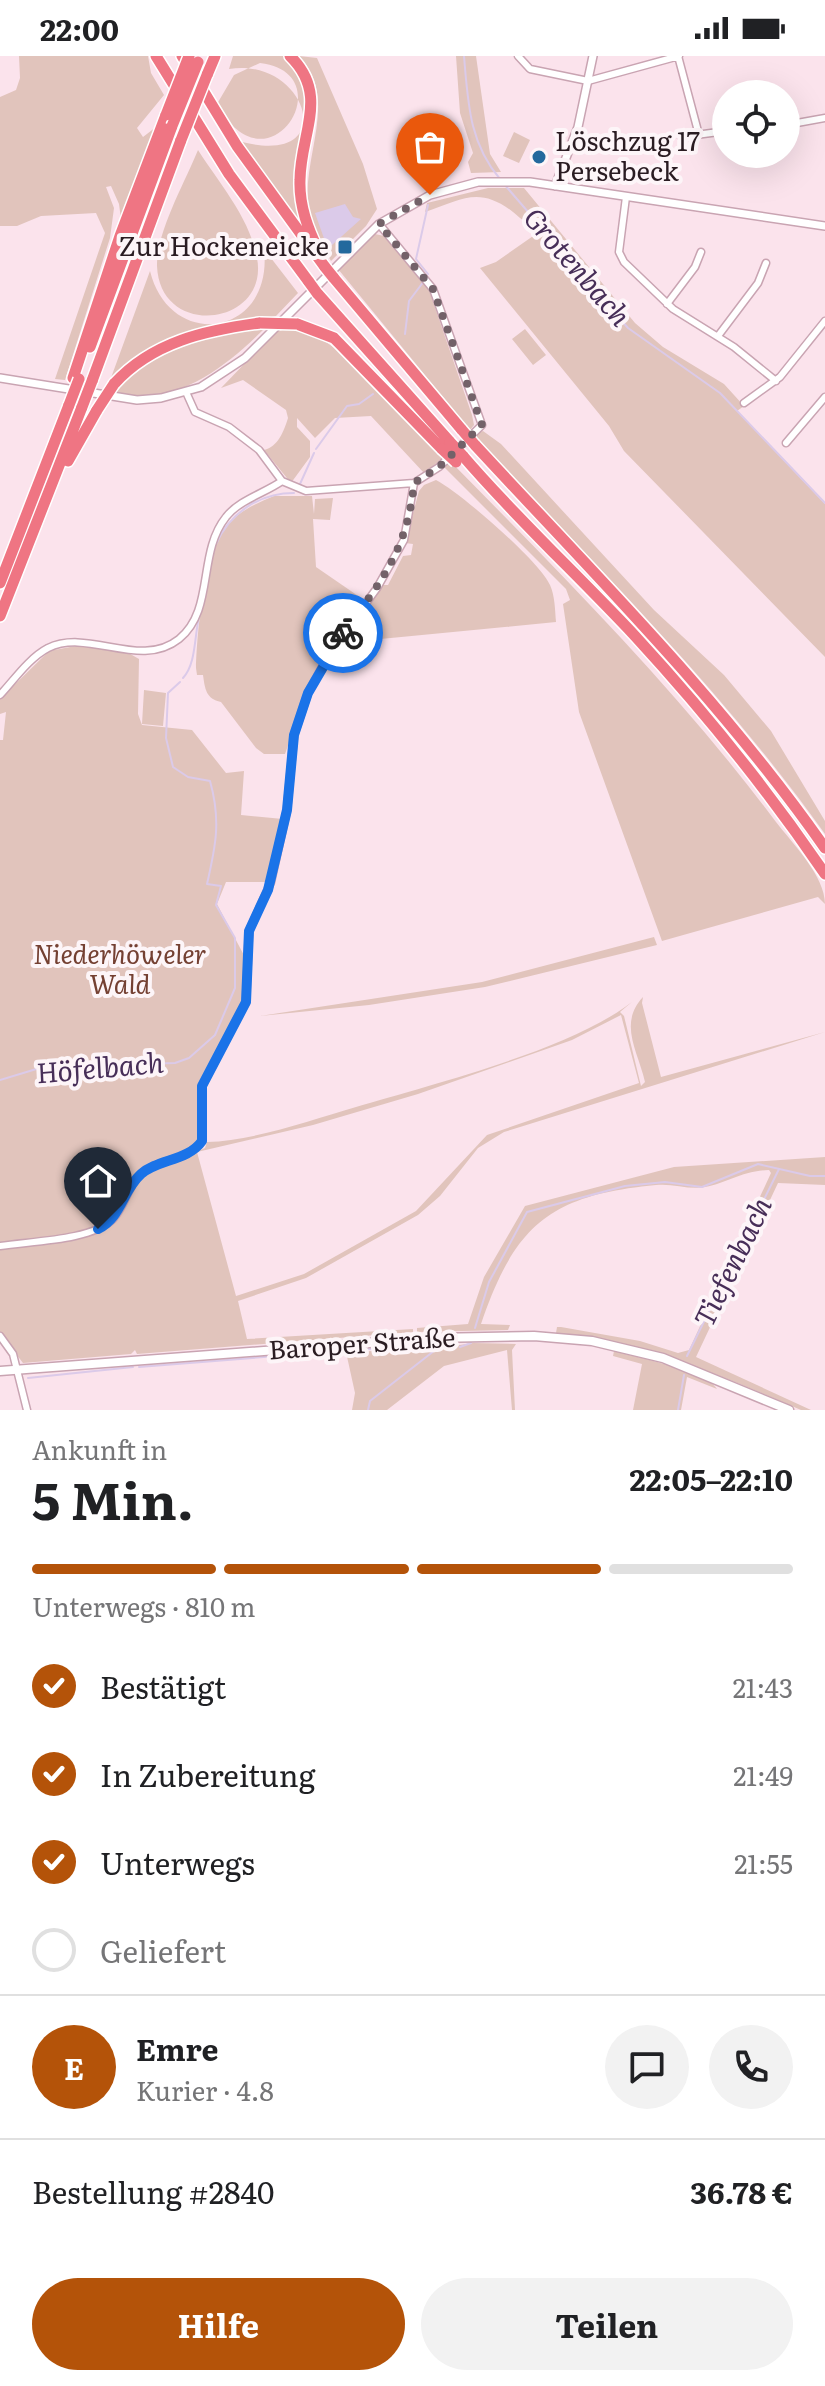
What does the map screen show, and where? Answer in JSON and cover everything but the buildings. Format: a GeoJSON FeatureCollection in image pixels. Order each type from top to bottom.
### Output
{"type":"FeatureCollection","features":[{"type":"Feature","properties":{"kind":"highway"},"geometry":{"type":"LineString","coordinates":[[156,56],[229,174],[317,293],[446,446]]}},
{"type":"Feature","properties":{"kind":"highway"},"geometry":{"type":"LineString","coordinates":[[182,56],[237,146],[352,299],[475,445],[698,684],[759,757],[825,848]]}},
{"type":"Feature","properties":{"kind":"highway"},"geometry":{"type":"LineString","coordinates":[[0,616],[215,56]]}},
{"type":"Feature","properties":{"kind":"highway"},"geometry":{"type":"LineString","coordinates":[[290,56],[305,73],[312,91],[312,116],[300,171],[301,199],[326,266]]}},
{"type":"Feature","properties":{"kind":"highway"},"geometry":{"type":"LineString","coordinates":[[0,583],[68,407],[116,247],[166,115],[196,58]]}},
{"type":"Feature","properties":{"kind":"highway"},"geometry":{"type":"LineString","coordinates":[[76,378],[196,58]]}},
{"type":"Feature","properties":{"kind":"highway"},"geometry":{"type":"LineString","coordinates":[[42,512],[97,410],[114,384],[140,359],[194,336],[260,323],[297,324],[334,338],[633,634],[717,729],[825,874]]}},
{"type":"Feature","properties":{"kind":"main road","name":"Baroper Straße"},"geometry":{"type":"LineString","coordinates":[[0,1371],[424,1338],[522,1336],[592,1341],[630,1349],[718,1378],[789,1410]]}},
{"type":"Feature","properties":{"kind":"street"},"geometry":{"type":"LineString","coordinates":[[518,56],[530,69],[588,81],[679,56],[699,135]]}},
{"type":"Feature","properties":{"kind":"street"},"geometry":{"type":"LineString","coordinates":[[555,186],[578,127],[593,56]]}},
{"type":"Feature","properties":{"kind":"street"},"geometry":{"type":"LineString","coordinates":[[800,122],[825,118]]}},
{"type":"Feature","properties":{"kind":"street"},"geometry":{"type":"LineString","coordinates":[[681,137],[712,133]]}},
{"type":"Feature","properties":{"kind":"street"},"geometry":{"type":"LineString","coordinates":[[0,378],[117,399],[161,398],[186,392],[223,376],[245,358],[379,224],[430,195],[494,181],[555,186],[825,226]]}},
{"type":"Feature","properties":{"kind":"street"},"geometry":{"type":"LineString","coordinates":[[626,197],[620,255],[644,284],[667,304],[718,336],[776,381]]}},
{"type":"Feature","properties":{"kind":"street"},"geometry":{"type":"LineString","coordinates":[[186,392],[195,412],[243,437],[270,462],[282,481],[295,488],[317,492],[414,483],[439,467],[482,425],[433,289],[379,224]]}},
{"type":"Feature","properties":{"kind":"street"},"geometry":{"type":"LineString","coordinates":[[667,304],[695,267],[701,252]]}},
{"type":"Feature","properties":{"kind":"street"},"geometry":{"type":"LineString","coordinates":[[718,336],[758,283],[766,263]]}},
{"type":"Feature","properties":{"kind":"street"},"geometry":{"type":"LineString","coordinates":[[744,403],[776,381],[825,321]]}},
{"type":"Feature","properties":{"kind":"street"},"geometry":{"type":"LineString","coordinates":[[786,443],[825,399]]}},
{"type":"Feature","properties":{"kind":"street"},"geometry":{"type":"LineString","coordinates":[[0,695],[36,657],[56,645],[84,643],[154,650],[178,640],[189,630],[198,612],[209,554],[226,516],[282,481]]}},
{"type":"Feature","properties":{"kind":"street"},"geometry":{"type":"LineString","coordinates":[[0,1246],[80,1234],[104,1226],[118,1212],[142,1173],[193,1151],[202,1141],[202,1086],[246,1002],[249,931],[268,890],[287,810],[294,735],[308,693],[329,654],[377,588],[404,540],[414,483]]}},
{"type":"Feature","properties":{"kind":"street"},"geometry":{"type":"LineString","coordinates":[[0,1336],[12,1349],[27,1410]]}},
{"type":"Feature","properties":{"kind":"green space"},"geometry":{"type":"Polygon","coordinates":[[[19,56],[148,56],[151,73],[164,95],[137,128],[143,137],[156,127],[121,219],[119,204],[111,186],[106,187],[114,208],[110,238],[65,380],[55,379],[105,233],[96,213],[41,216],[17,226],[0,226],[0,97],[16,90],[20,78],[19,56]]]}},
{"type":"Feature","properties":{"kind":"green space"},"geometry":{"type":"Polygon","coordinates":[[[233,56],[286,56],[308,89],[300,155],[311,241],[242,142],[274,146],[293,139],[303,126],[302,110],[294,93],[278,78],[256,69],[229,69],[233,56]]]}},
{"type":"Feature","properties":{"kind":"green space"},"geometry":{"type":"Polygon","coordinates":[[[299,56],[317,58],[363,164],[377,209],[366,226],[331,261],[316,234],[309,212],[308,185],[317,127],[317,90],[311,72],[299,56]]]}},
{"type":"Feature","properties":{"kind":"green space"},"geometry":{"type":"Polygon","coordinates":[[[456,56],[476,56],[490,154],[501,172],[471,173],[468,162],[473,153],[460,113],[456,56]]]}},
{"type":"Feature","properties":{"kind":"green space"},"geometry":{"type":"Polygon","coordinates":[[[260,63],[285,71],[296,87],[297,105],[290,122],[275,135],[257,139],[237,130],[217,104],[234,75],[260,63]]]}},
{"type":"Feature","properties":{"kind":"green space"},"geometry":{"type":"Polygon","coordinates":[[[514,132],[530,140],[519,163],[503,156],[514,132]]]}},
{"type":"Feature","properties":{"kind":"green space"},"geometry":{"type":"Polygon","coordinates":[[[198,150],[241,215],[257,258],[257,281],[247,298],[232,310],[213,315],[193,314],[176,306],[163,290],[157,266],[166,223],[198,150]]]}},
{"type":"Feature","properties":{"kind":"green space"},"geometry":{"type":"Polygon","coordinates":[[[488,188],[524,188],[635,323],[663,347],[724,384],[744,406],[737,411],[825,504],[825,657],[624,451],[609,426],[480,268],[496,262],[536,234],[531,227],[501,204],[480,197],[461,199],[425,212],[427,203],[488,188]]]}},
{"type":"Feature","properties":{"kind":"green space"},"geometry":{"type":"Polygon","coordinates":[[[375,234],[384,236],[429,290],[472,415],[474,425],[470,430],[338,269],[375,234]]]}},
{"type":"Feature","properties":{"kind":"green space"},"geometry":{"type":"Polygon","coordinates":[[[264,249],[298,293],[276,316],[169,339],[129,363],[108,386],[150,271],[161,297],[178,314],[197,323],[218,323],[238,316],[253,301],[263,279],[264,249]]]}},
{"type":"Feature","properties":{"kind":"green space"},"geometry":{"type":"Polygon","coordinates":[[[294,327],[316,336],[356,365],[443,458],[424,473],[371,416],[335,418],[315,438],[297,418],[297,427],[310,441],[310,457],[291,483],[264,450],[273,446],[282,433],[288,418],[286,410],[243,380],[221,388],[275,332],[294,327]]]}},
{"type":"Feature","properties":{"kind":"green space"},"geometry":{"type":"Polygon","coordinates":[[[264,329],[232,358],[196,382],[156,395],[135,396],[113,392],[147,363],[182,345],[220,334],[264,329]]]}},
{"type":"Feature","properties":{"kind":"green space"},"geometry":{"type":"Polygon","coordinates":[[[525,329],[546,355],[533,365],[512,339],[525,329]]]}},
{"type":"Feature","properties":{"kind":"green space"},"geometry":{"type":"Polygon","coordinates":[[[483,431],[501,444],[654,610],[724,675],[771,731],[825,821],[825,834],[745,730],[702,681],[479,441],[475,434],[483,431]]]}},
{"type":"Feature","properties":{"kind":"green space"},"geometry":{"type":"Polygon","coordinates":[[[450,461],[619,636],[700,727],[807,861],[820,882],[825,904],[818,897],[662,941],[579,712],[563,604],[570,600],[566,589],[444,467],[450,461]]]}},
{"type":"Feature","properties":{"kind":"green space"},"geometry":{"type":"Polygon","coordinates":[[[436,480],[498,528],[543,574],[553,594],[556,622],[339,643],[383,585],[388,585],[403,556],[411,555],[413,544],[405,543],[419,491],[436,480]]]}},
{"type":"Feature","properties":{"kind":"green space"},"geometry":{"type":"Polygon","coordinates":[[[274,496],[312,496],[314,514],[315,499],[333,498],[330,520],[313,519],[316,567],[364,600],[335,638],[309,685],[285,754],[264,754],[256,748],[221,702],[209,696],[203,675],[197,675],[196,668],[203,594],[218,538],[237,516],[274,496]]]}},
{"type":"Feature","properties":{"kind":"green space","name":"Niederhöweler Wald"},"geometry":{"type":"Polygon","coordinates":[[[81,645],[125,651],[139,659],[138,714],[142,725],[192,730],[226,773],[244,771],[241,815],[283,819],[271,882],[226,882],[217,904],[248,963],[247,997],[201,1092],[198,1092],[200,1140],[187,1151],[139,1171],[131,1180],[120,1204],[103,1223],[76,1234],[0,1244],[0,740],[3,740],[6,712],[0,714],[0,699],[49,651],[81,645]]]}},
{"type":"Feature","properties":{"kind":"green space"},"geometry":{"type":"Polygon","coordinates":[[[144,690],[166,693],[163,726],[142,724],[144,690]]]}},
{"type":"Feature","properties":{"kind":"green space"},"geometry":{"type":"Polygon","coordinates":[[[654,937],[657,945],[485,987],[369,1005],[260,1016],[482,982],[654,937]]]}},
{"type":"Feature","properties":{"kind":"green space"},"geometry":{"type":"Polygon","coordinates":[[[639,996],[620,1012],[624,1016],[641,1086],[645,1082],[631,1028],[632,1017],[643,997],[661,1077],[825,1032],[504,1132],[478,1148],[440,1196],[418,1215],[306,1278],[238,1301],[247,1339],[413,1329],[413,1332],[137,1354],[135,1350],[131,1354],[23,1363],[0,1333],[0,1248],[101,1230],[121,1212],[142,1176],[205,1148],[207,1142],[282,1129],[464,1075],[544,1048],[613,1015],[639,996]],[[621,1015],[572,1040],[418,1094],[313,1125],[197,1152],[236,1296],[304,1274],[416,1211],[487,1135],[639,1083],[621,1015]]]}},
{"type":"Feature","properties":{"kind":"green space"},"geometry":{"type":"Polygon","coordinates":[[[825,1157],[825,1185],[778,1183],[696,1357],[811,1410],[801,1410],[711,1372],[652,1352],[556,1333],[557,1327],[561,1327],[640,1341],[678,1353],[689,1350],[771,1173],[769,1170],[705,1187],[662,1185],[620,1190],[563,1207],[542,1221],[524,1239],[494,1290],[481,1324],[510,1325],[508,1330],[417,1332],[417,1328],[468,1324],[484,1277],[525,1206],[674,1167],[825,1157]]]}},
{"type":"Feature","properties":{"kind":"green space"},"geometry":{"type":"Polygon","coordinates":[[[473,1343],[516,1344],[512,1350],[515,1410],[512,1410],[507,1350],[444,1366],[387,1410],[352,1410],[355,1393],[346,1352],[433,1349],[473,1343]]]}},
{"type":"Feature","properties":{"kind":"green space"},"geometry":{"type":"Polygon","coordinates":[[[614,1351],[700,1376],[717,1389],[687,1377],[681,1410],[633,1410],[642,1364],[613,1356],[614,1351]]]}},
{"type":"Feature","properties":{"kind":"shaded area"},"geometry":{"type":"Polygon","coordinates":[[[345,204],[353,217],[361,219],[332,245],[326,244],[315,213],[345,204]]]}},
{"type":"Feature","properties":{"kind":"waterway","name":"Grotenbach"},"geometry":{"type":"LineString","coordinates":[[464,56],[469,106],[476,136],[500,179]]}},
{"type":"Feature","properties":{"kind":"waterway","name":"Grotenbach"},"geometry":{"type":"LineString","coordinates":[[504,184],[628,328],[720,393],[825,503]]}},
{"type":"Feature","properties":{"kind":"waterway","name":"Höfelbach"},"geometry":{"type":"LineString","coordinates":[[428,205],[416,259],[428,274]]}},
{"type":"Feature","properties":{"kind":"waterway","name":"Höfelbach"},"geometry":{"type":"LineString","coordinates":[[405,334],[409,301],[424,281]]}},
{"type":"Feature","properties":{"kind":"waterway","name":"Höfelbach"},"geometry":{"type":"LineString","coordinates":[[316,449],[347,406],[359,404],[373,394]]}},
{"type":"Feature","properties":{"kind":"waterway","name":"Höfelbach"},"geometry":{"type":"LineString","coordinates":[[300,484],[314,453]]}},
{"type":"Feature","properties":{"kind":"waterway","name":"Höfelbach"},"geometry":{"type":"LineString","coordinates":[[216,544],[229,523],[247,507],[269,497],[294,493]]}},
{"type":"Feature","properties":{"kind":"waterway","name":"Höfelbach"},"geometry":{"type":"LineString","coordinates":[[183,678],[193,656],[200,613]]}},
{"type":"Feature","properties":{"kind":"waterway","name":"Höfelbach"},"geometry":{"type":"LineString","coordinates":[[0,1080],[43,1067],[175,1063],[189,1058],[215,1035],[235,988],[235,938],[216,905],[221,886],[207,884],[216,832],[210,781],[188,777],[173,767],[166,738],[168,693],[180,682]]}},
{"type":"Feature","properties":{"kind":"waterway"},"geometry":{"type":"LineString","coordinates":[[475,1328],[489,1282],[527,1212],[625,1186],[665,1182],[702,1187],[758,1164],[810,1176],[825,1176]]}},
{"type":"Feature","properties":{"kind":"waterway","name":"Tiefenbach"},"geometry":{"type":"LineString","coordinates":[[687,1356],[779,1169]]}},
{"type":"Feature","properties":{"kind":"waterway"},"geometry":{"type":"LineString","coordinates":[[460,1347],[471,1343]]}},
{"type":"Feature","properties":{"kind":"waterway"},"geometry":{"type":"LineString","coordinates":[[295,1354],[399,1347]]}},
{"type":"Feature","properties":{"kind":"waterway"},"geometry":{"type":"LineString","coordinates":[[404,1347],[439,1347]]}},
{"type":"Feature","properties":{"kind":"waterway"},"geometry":{"type":"LineString","coordinates":[[368,1410],[370,1401],[439,1347],[454,1347]]}},
{"type":"Feature","properties":{"kind":"waterway"},"geometry":{"type":"LineString","coordinates":[[139,1367],[289,1355]]}},
{"type":"Feature","properties":{"kind":"waterway"},"geometry":{"type":"LineString","coordinates":[[28,1378],[133,1367]]}},
{"type":"Feature","properties":{"kind":"waterway","name":"Tiefenbach"},"geometry":{"type":"LineString","coordinates":[[678,1410],[684,1375]]}},
{"type":"Feature","properties":{"kind":"way so far"},"geometry":{"type":"LineString","coordinates":[[343,633],[377,588],[404,540],[414,483],[439,467],[482,425],[433,289],[379,224],[430,195]]}},
{"type":"Feature","properties":{"kind":"place","name":"Löschzug 17 Persebeck"},"geometry":{"type":"Point","coordinates":[539,157]}},
{"type":"Feature","properties":{"kind":"place","name":"Zur Hockeneicke"},"geometry":{"type":"Point","coordinates":[345,247]}},
{"type":"Feature","properties":{"kind":"route"},"geometry":{"type":"LineString","coordinates":[[98,1229],[113,1218],[142,1173],[193,1151],[202,1141],[202,1086],[246,1002],[249,931],[273,874],[287,810],[294,735],[308,693],[343,633]]}}]}
